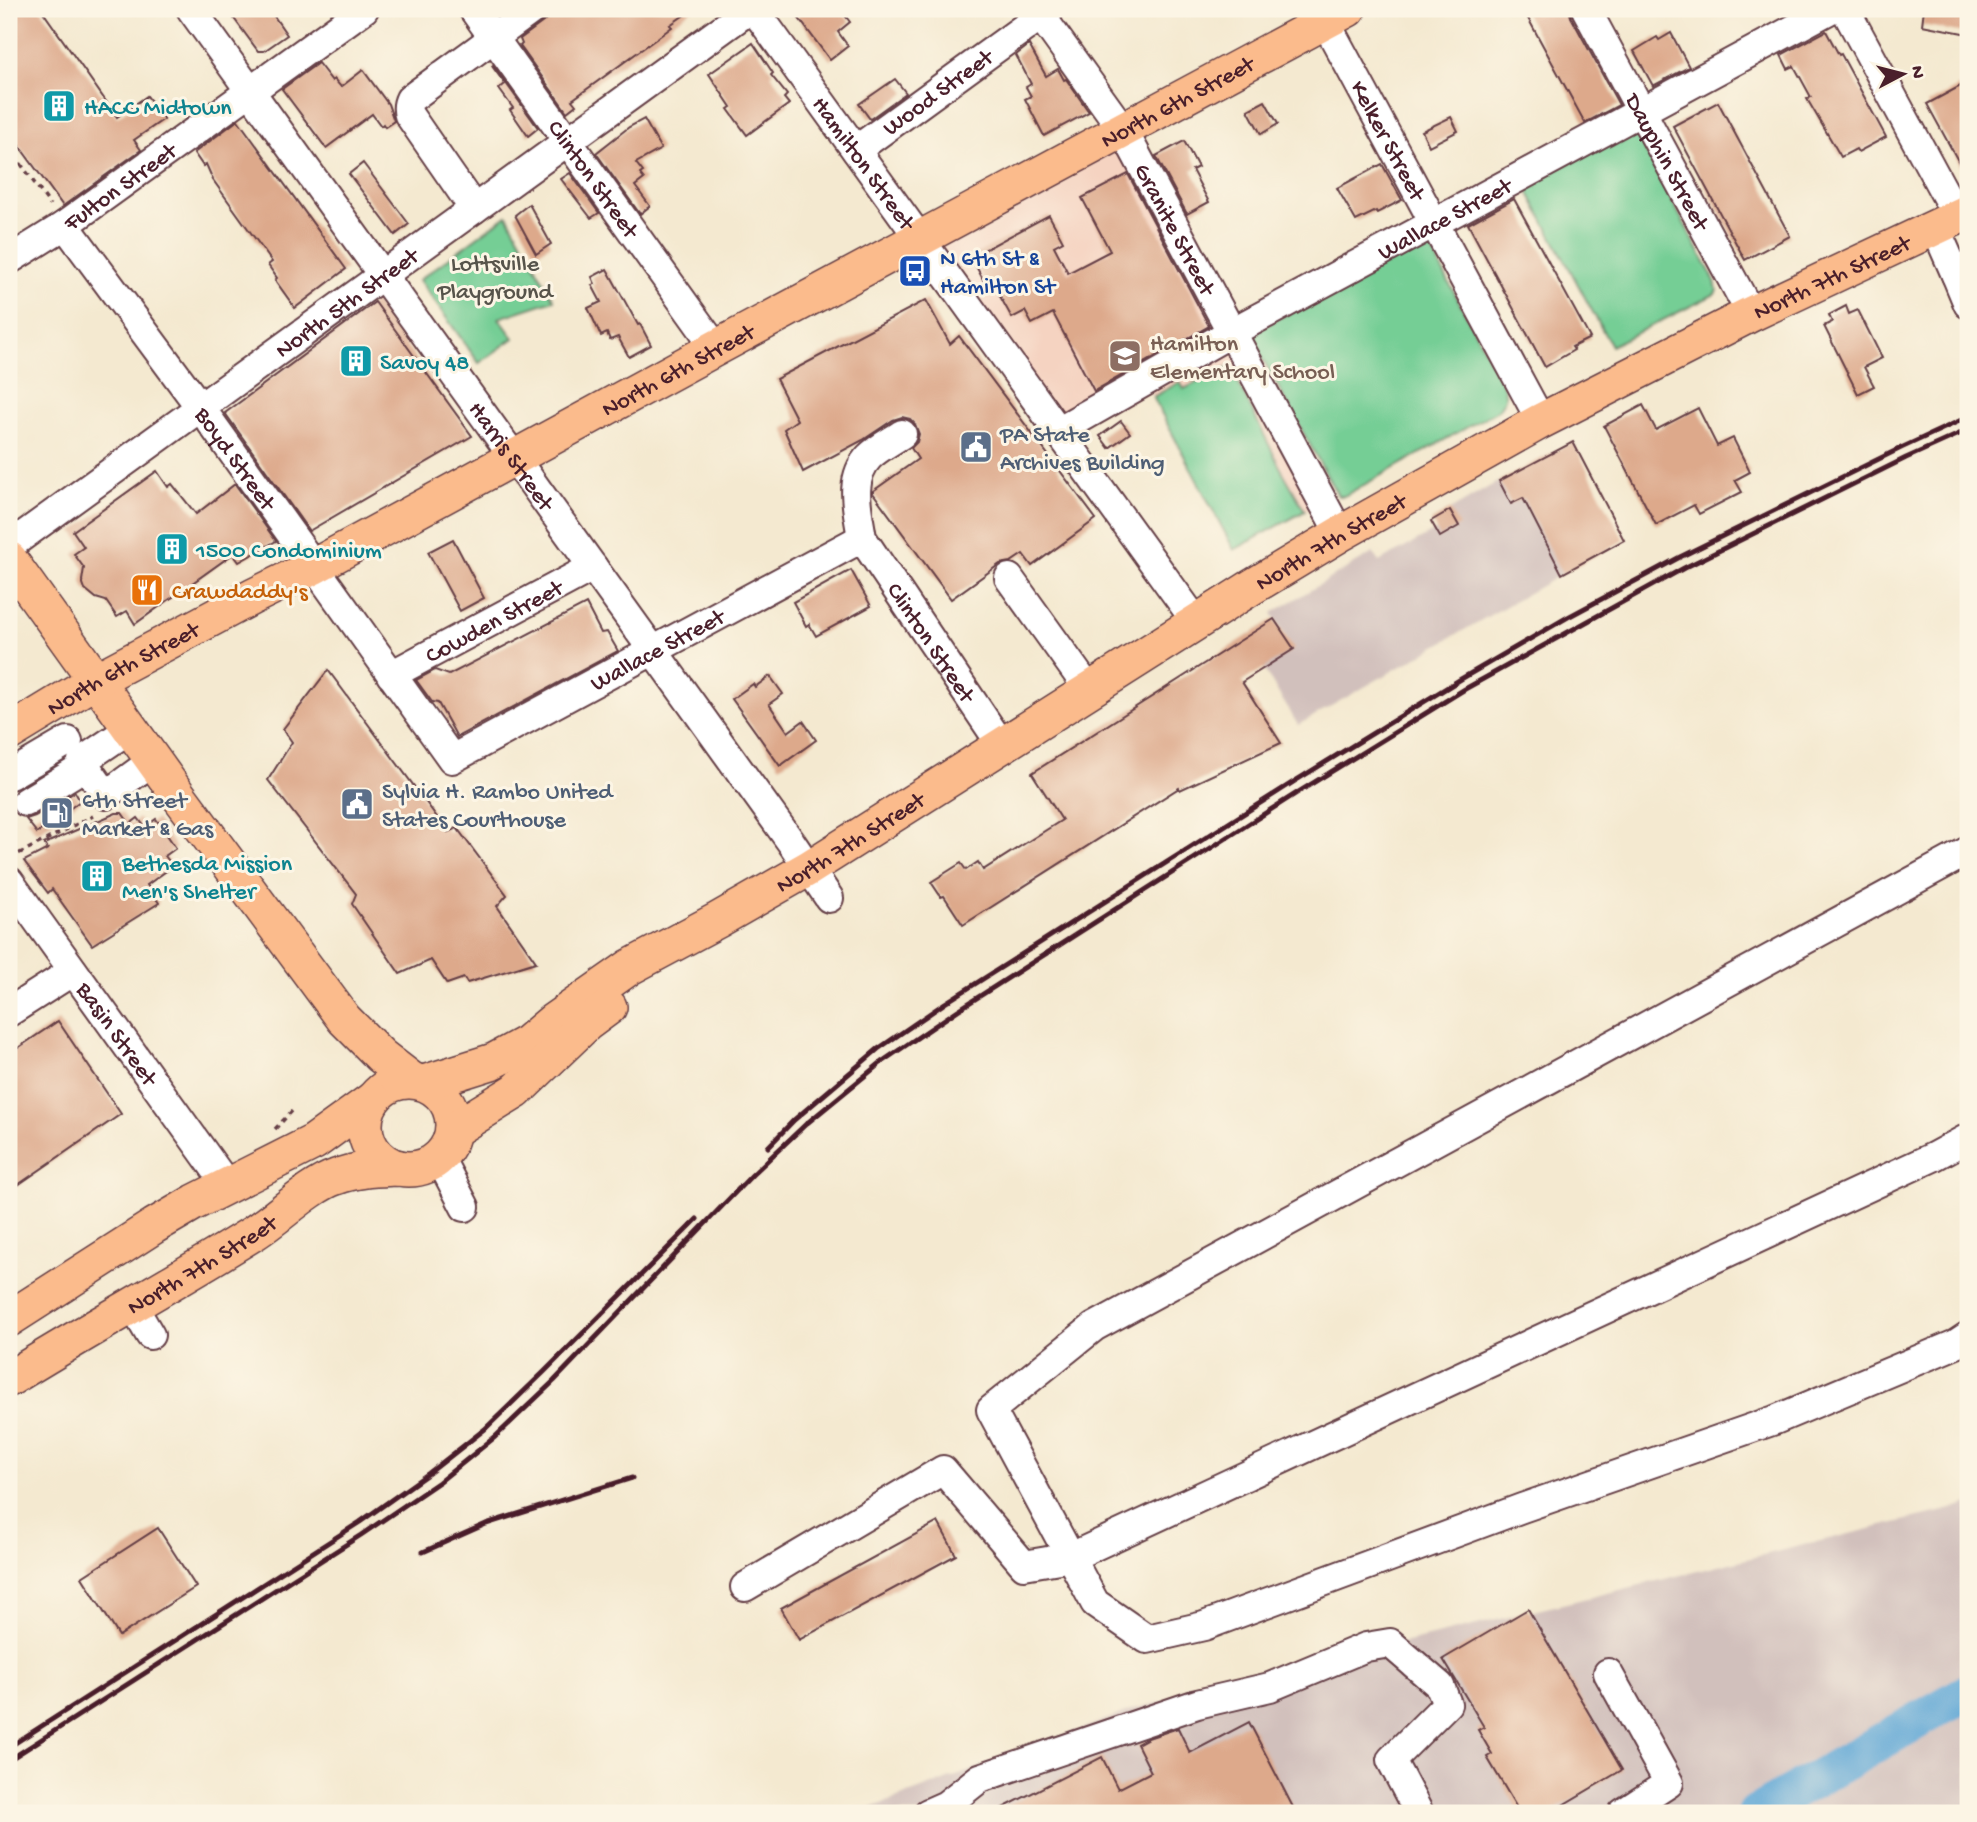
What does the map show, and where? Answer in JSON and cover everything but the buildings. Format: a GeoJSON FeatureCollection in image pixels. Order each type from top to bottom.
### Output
{"type":"FeatureCollection","features":[{"type":"Feature","properties":{"kind":"main road","name":"North 6th Street"},"geometry":{"type":"LineString","coordinates":[[9,733],[96,680],[313,567],[1123,130],[1330,13]]}},
{"type":"Feature","properties":{"kind":"main road","name":"North 7th Street"},"geometry":{"type":"LineString","coordinates":[[9,1319],[154,1226],[227,1185],[314,1142],[386,1087],[399,1081],[418,1082],[494,1061],[516,1049],[630,967],[809,868],[1340,534],[1541,421],[1751,314],[1953,218]]}},
{"type":"Feature","properties":{"kind":"main road"},"geometry":{"type":"LineString","coordinates":[[9,559],[96,680],[118,737],[142,769],[344,1019],[381,1056],[418,1082],[437,1090],[446,1101],[452,1115],[446,1144]]}},
{"type":"Feature","properties":{"kind":"main road","name":"North 7th Street"},"geometry":{"type":"LineString","coordinates":[[9,1379],[256,1232],[334,1177],[366,1169],[413,1169],[427,1165],[446,1144],[516,1091],[586,1024],[718,920]]}},
{"type":"Feature","properties":{"kind":"main road"},"geometry":{"type":"LineString","coordinates":[[344,1019],[365,1066],[373,1098],[366,1113],[368,1141],[380,1158],[399,1168]]}},
{"type":"Feature","properties":{"kind":"main road"},"geometry":{"type":"LineString","coordinates":[[227,1185],[256,1232]]}},
{"type":"Feature","properties":{"kind":"street","name":"Harris Street"},"geometry":{"type":"LineString","coordinates":[[191,9],[829,898]]}},
{"type":"Feature","properties":{"kind":"street","name":"Fulton Street"},"geometry":{"type":"LineString","coordinates":[[9,260],[65,225],[364,9]]}},
{"type":"Feature","properties":{"kind":"street","name":"Clinton Street"},"geometry":{"type":"LineString","coordinates":[[472,9],[716,348]]}},
{"type":"Feature","properties":{"kind":"street"},"geometry":{"type":"LineString","coordinates":[[474,209],[409,116],[407,105],[410,99],[533,9]]}},
{"type":"Feature","properties":{"kind":"street","name":"North 5th Street"},"geometry":{"type":"LineString","coordinates":[[9,546],[752,9]]}},
{"type":"Feature","properties":{"kind":"street","name":"Hamilton Street"},"geometry":{"type":"LineString","coordinates":[[752,9],[1197,623]]}},
{"type":"Feature","properties":{"kind":"street","name":"Dauphin Street"},"geometry":{"type":"LineString","coordinates":[[1586,9],[1751,314]]}},
{"type":"Feature","properties":{"kind":"street","name":"Wallace Street"},"geometry":{"type":"LineString","coordinates":[[1058,431],[1232,332],[1831,9]]}},
{"type":"Feature","properties":{"kind":"street"},"geometry":{"type":"LineString","coordinates":[[1844,9],[1953,218],[1968,304]]}},
{"type":"Feature","properties":{"kind":"street","name":"Wood Street"},"geometry":{"type":"LineString","coordinates":[[856,150],[1042,11]]}},
{"type":"Feature","properties":{"kind":"street","name":"Granite Street"},"geometry":{"type":"LineString","coordinates":[[1042,11],[1123,130],[1340,534]]}},
{"type":"Feature","properties":{"kind":"street","name":"Kelker Street"},"geometry":{"type":"LineString","coordinates":[[1330,13],[1433,223],[1541,421]]}},
{"type":"Feature","properties":{"kind":"street","name":"Boyd Street"},"geometry":{"type":"LineString","coordinates":[[65,225],[200,407],[452,759]]}},
{"type":"Feature","properties":{"kind":"street"},"geometry":{"type":"LineString","coordinates":[[862,538],[856,479],[870,456],[902,435]]}},
{"type":"Feature","properties":{"kind":"street","name":"Clinton Street"},"geometry":{"type":"LineString","coordinates":[[862,538],[1003,747]]}},
{"type":"Feature","properties":{"kind":"street","name":"Wallace Street"},"geometry":{"type":"LineString","coordinates":[[452,759],[862,538]]}},
{"type":"Feature","properties":{"kind":"street","name":"Cowden Street"},"geometry":{"type":"LineString","coordinates":[[391,675],[593,567]]}},
{"type":"Feature","properties":{"kind":"street"},"geometry":{"type":"LineString","coordinates":[[1009,579],[1090,691]]}},
{"type":"Feature","properties":{"kind":"street"},"geometry":{"type":"LineString","coordinates":[[46,710],[106,795],[142,769]]}},
{"type":"Feature","properties":{"kind":"street"},"geometry":{"type":"LineString","coordinates":[[78,756],[17,808],[9,774],[78,756],[118,737]]}},
{"type":"Feature","properties":{"kind":"street"},"geometry":{"type":"LineString","coordinates":[[1968,851],[1094,1327],[991,1410],[1095,1603],[1147,1639],[1204,1626],[1522,1508],[1775,1420],[1968,1336]]}},
{"type":"Feature","properties":{"kind":"street","name":"Basin Street"},"geometry":{"type":"LineString","coordinates":[[9,881],[227,1185]]}},
{"type":"Feature","properties":{"kind":"street"},"geometry":{"type":"LineString","coordinates":[[9,1012],[73,971]]}},
{"type":"Feature","properties":{"kind":"street"},"geometry":{"type":"LineString","coordinates":[[745,1587],[943,1470],[1024,1565],[1071,1557],[1920,1163],[1968,1138]]}},
{"type":"Feature","properties":{"kind":"street"},"geometry":{"type":"LineString","coordinates":[[446,1144],[465,1207]]}},
{"type":"Feature","properties":{"kind":"street"},"geometry":{"type":"LineString","coordinates":[[133,1306],[150,1335]]}},
{"type":"Feature","properties":{"kind":"street"},"geometry":{"type":"LineString","coordinates":[[928,1813],[946,1805],[980,1778],[1197,1704],[1270,1687],[1366,1647],[1390,1643],[1440,1686],[1447,1704],[1391,1760],[1419,1813]]}},
{"type":"Feature","properties":{"kind":"street"},"geometry":{"type":"LineString","coordinates":[[1608,1673],[1669,1783],[1623,1813]]}},
{"type":"Feature","properties":{"kind":"path"},"geometry":{"type":"LineString","coordinates":[[9,148],[65,225]]}},
{"type":"Feature","properties":{"kind":"path"},"geometry":{"type":"LineString","coordinates":[[9,858],[97,814]]}},
{"type":"Feature","properties":{"kind":"shaded area","name":"Hamilton Elementary School"},"geometry":{"type":"Polygon","coordinates":[[[1123,130],[1322,501],[1234,550],[1145,381],[1058,431],[920,239],[1123,130]]]}},
{"type":"Feature","properties":{"kind":"shaded area"},"geometry":{"type":"Polygon","coordinates":[[[1499,481],[1510,504],[1523,498],[1562,574],[1298,725],[1263,668],[1294,649],[1272,613],[1373,553],[1379,562],[1437,530],[1440,536],[1459,526],[1450,510],[1499,481]]]}},
{"type":"Feature","properties":{"kind":"shaded area"},"geometry":{"type":"Polygon","coordinates":[[[1968,1503],[1968,1813],[858,1813],[1137,1708],[1968,1503]]]}},
{"type":"Feature","properties":{"kind":"green space"},"geometry":{"type":"Polygon","coordinates":[[[1633,128],[1715,281],[1717,290],[1715,294],[1611,346],[1525,186],[1633,128]]]}},
{"type":"Feature","properties":{"kind":"green space","name":"Lottsville Playground"},"geometry":{"type":"Polygon","coordinates":[[[507,215],[554,300],[499,318],[514,338],[479,363],[419,280],[507,215]]]}},
{"type":"Feature","properties":{"kind":"green space"},"geometry":{"type":"Polygon","coordinates":[[[1427,241],[1502,383],[1505,400],[1498,410],[1344,496],[1338,496],[1249,334],[1427,241]]]}},
{"type":"Feature","properties":{"kind":"green space"},"geometry":{"type":"Polygon","coordinates":[[[1230,366],[1305,511],[1234,550],[1153,397],[1180,382],[1184,389],[1230,366]]]}},
{"type":"Feature","properties":{"kind":"waterway"},"geometry":{"type":"LineString","coordinates":[[1756,1813],[1968,1692]]}},
{"type":"Feature","properties":{"kind":"railway"},"geometry":{"type":"LineString","coordinates":[[768,1147],[794,1120],[878,1049],[945,1003],[1461,679],[1680,557],[1968,417]]}},
{"type":"Feature","properties":{"kind":"railway"},"geometry":{"type":"LineString","coordinates":[[9,1760],[361,1535],[439,1482],[495,1437],[554,1381],[752,1175],[806,1124],[883,1061],[958,1010],[1465,689],[1684,568],[1968,430]]}},
{"type":"Feature","properties":{"kind":"railway"},"geometry":{"type":"LineString","coordinates":[[9,1747],[360,1522],[429,1473],[485,1429],[697,1219]]}},
{"type":"Feature","properties":{"kind":"railway"},"geometry":{"type":"LineString","coordinates":[[423,1552],[486,1524],[632,1478]]}},
{"type":"Feature","properties":{"kind":"place","name":"HACC Midtown"},"geometry":{"type":"Point","coordinates":[59,106]}},
{"type":"Feature","properties":{"kind":"place","name":"N 6th St & Hamilton St"},"geometry":{"type":"Point","coordinates":[915,271]}},
{"type":"Feature","properties":{"kind":"place","name":"Hamilton Elementary School"},"geometry":{"type":"Point","coordinates":[1125,356]}},
{"type":"Feature","properties":{"kind":"place","name":"Savoy 48"},"geometry":{"type":"Point","coordinates":[356,361]}},
{"type":"Feature","properties":{"kind":"place","name":"PA State Archives Building"},"geometry":{"type":"Point","coordinates":[976,447]}},
{"type":"Feature","properties":{"kind":"place","name":"1500 Condominium"},"geometry":{"type":"Point","coordinates":[172,549]}},
{"type":"Feature","properties":{"kind":"place","name":"Crawdaddy's"},"geometry":{"type":"Point","coordinates":[147,590]}},
{"type":"Feature","properties":{"kind":"place","name":"Sylvia H. Rambo United States Courthouse"},"geometry":{"type":"Point","coordinates":[357,804]}},
{"type":"Feature","properties":{"kind":"place","name":"6th Street Market & Gas"},"geometry":{"type":"Point","coordinates":[57,813]}},
{"type":"Feature","properties":{"kind":"place","name":"Bethesda Mission Men's Shelter"},"geometry":{"type":"Point","coordinates":[97,876]}}]}
